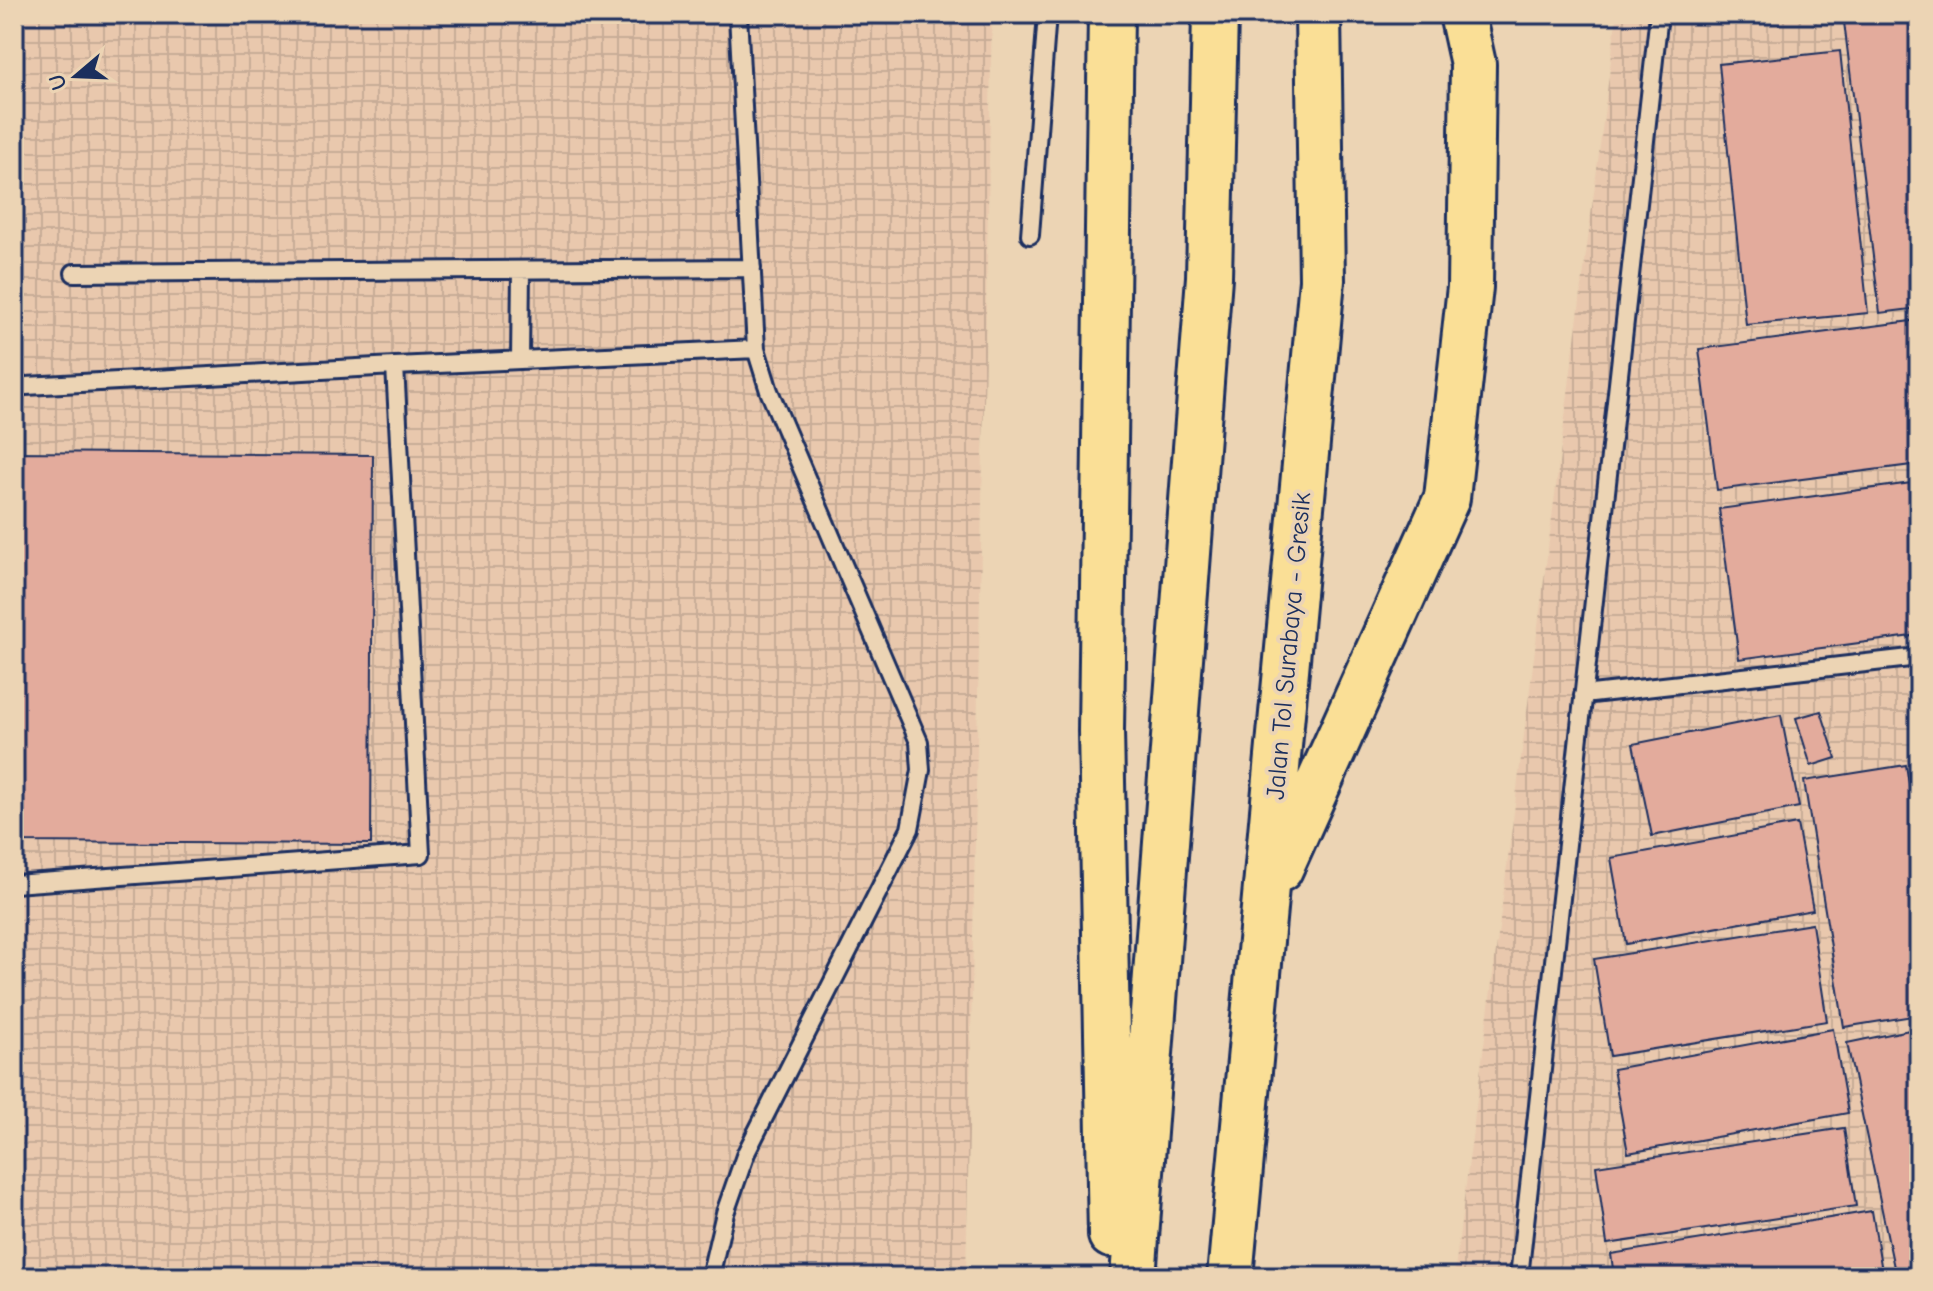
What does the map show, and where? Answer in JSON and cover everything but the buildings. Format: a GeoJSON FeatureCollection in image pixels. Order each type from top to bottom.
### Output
{"type":"FeatureCollection","features":[{"type":"Feature","properties":{"kind":"highway"},"geometry":{"type":"LineString","coordinates":[[1111,14],[1101,731],[1112,1277]]}},
{"type":"Feature","properties":{"kind":"highway"},"geometry":{"type":"LineString","coordinates":[[1133,1277],[1209,277],[1215,14]]}},
{"type":"Feature","properties":{"kind":"highway","name":"Jalan Tol Surabaya - Gresik"},"geometry":{"type":"LineString","coordinates":[[1230,1277],[1322,280],[1318,14]]}},
{"type":"Feature","properties":{"kind":"highway"},"geometry":{"type":"LineString","coordinates":[[1265,901],[1447,498],[1470,287],[1473,64],[1462,14]]}},
{"type":"Feature","properties":{"kind":"lane"},"geometry":{"type":"LineString","coordinates":[[710,1277],[725,1213],[746,1153],[910,829],[921,770],[919,742],[769,391],[756,349],[738,14]]}},
{"type":"Feature","properties":{"kind":"lane"},"geometry":{"type":"LineString","coordinates":[[1030,235],[1047,14]]}},
{"type":"Feature","properties":{"kind":"lane"},"geometry":{"type":"LineString","coordinates":[[1519,1277],[1659,14]]}},
{"type":"Feature","properties":{"kind":"lane"},"geometry":{"type":"LineString","coordinates":[[74,273],[752,268]]}},
{"type":"Feature","properties":{"kind":"lane"},"geometry":{"type":"LineString","coordinates":[[520,360],[521,270]]}},
{"type":"Feature","properties":{"kind":"lane"},"geometry":{"type":"LineString","coordinates":[[26,386],[756,349]]}},
{"type":"Feature","properties":{"kind":"lane"},"geometry":{"type":"LineString","coordinates":[[14,884],[421,854],[395,366]]}},
{"type":"Feature","properties":{"kind":"lane"},"geometry":{"type":"LineString","coordinates":[[1583,695],[1919,657]]}},
{"type":"Feature","properties":{"kind":"shaded area"},"geometry":{"type":"Polygon","coordinates":[[[14,14],[992,14],[966,1277],[14,1277],[14,14]]]}},
{"type":"Feature","properties":{"kind":"shaded area"},"geometry":{"type":"Polygon","coordinates":[[[1617,14],[1919,14],[1919,1277],[1454,1277],[1617,14]]]}}]}
